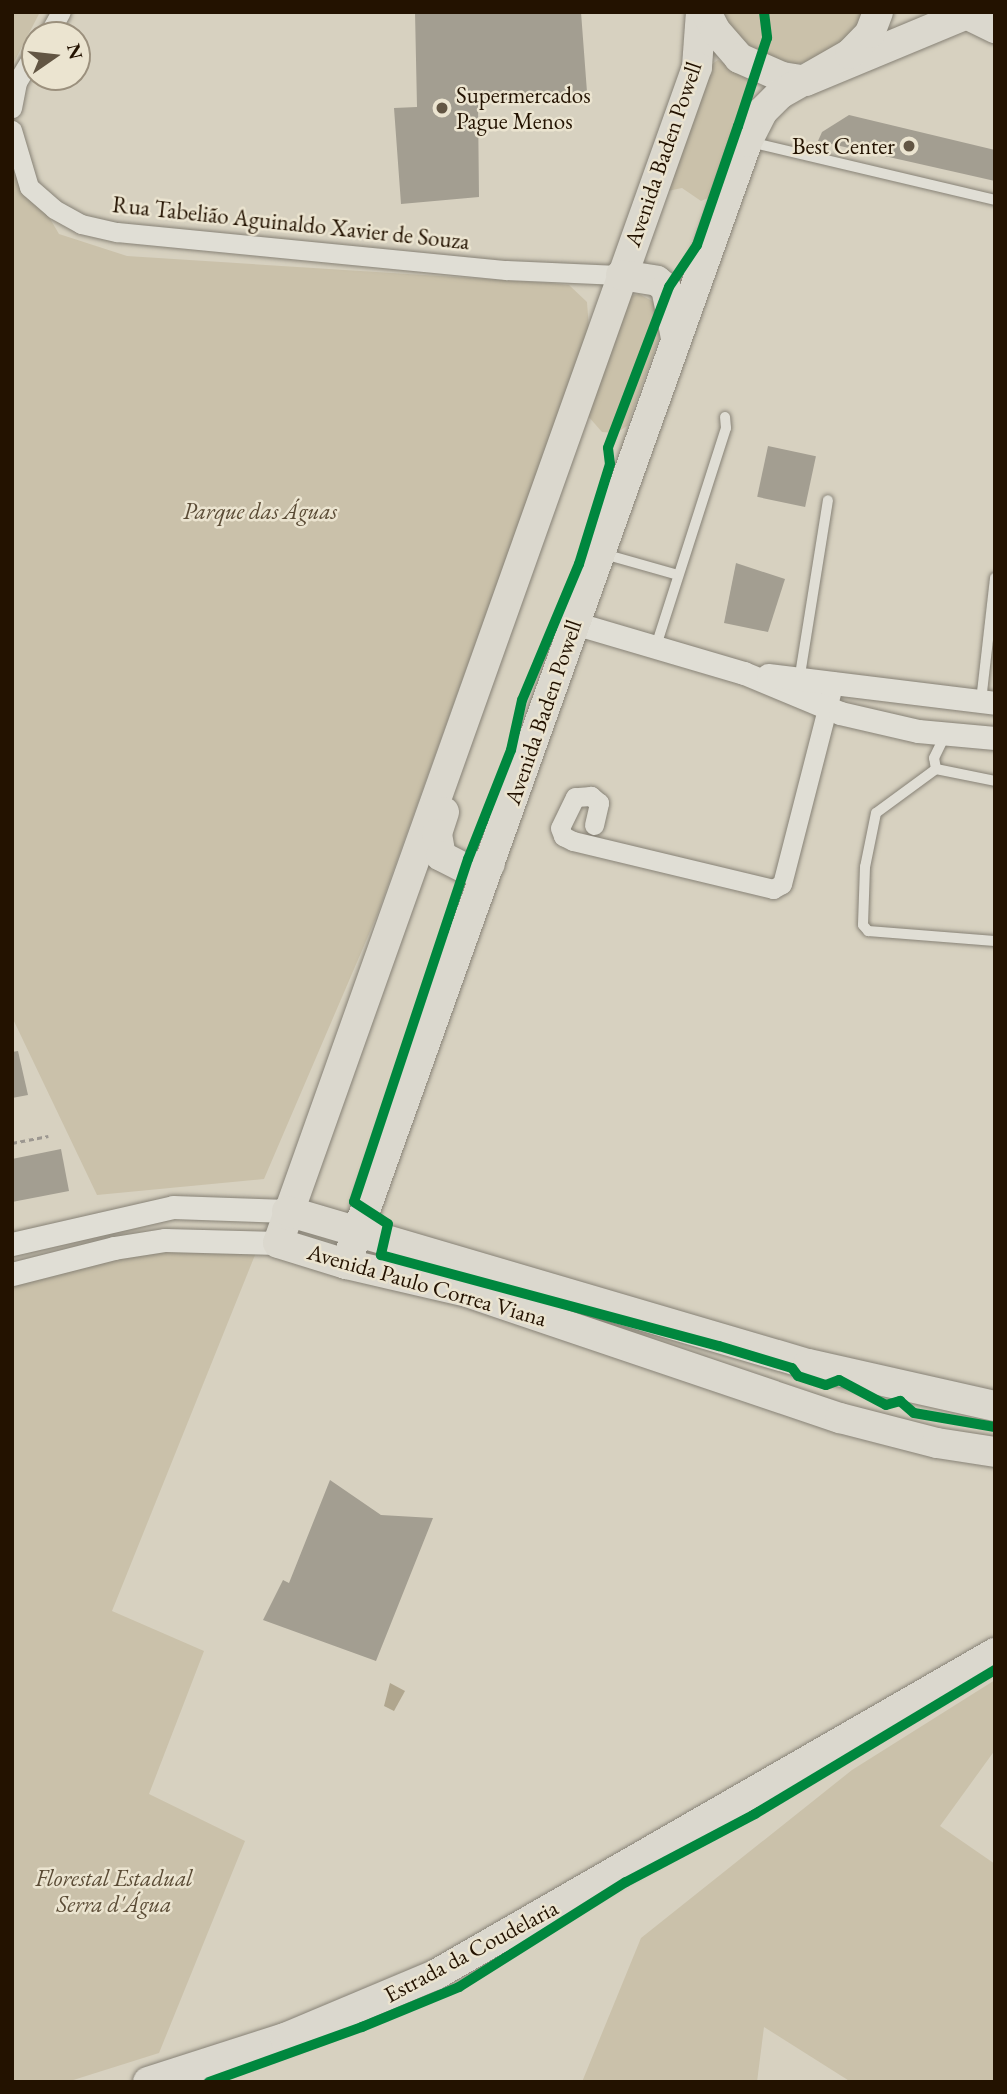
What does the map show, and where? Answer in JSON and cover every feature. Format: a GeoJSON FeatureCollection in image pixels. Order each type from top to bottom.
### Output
{"type":"FeatureCollection","features":[{"type":"Feature","properties":{"kind":"main road","name":"Avenida Baden Powell"},"geometry":{"type":"LineString","coordinates":[[278,1243],[287,1211],[697,67],[701,12]]}},
{"type":"Feature","properties":{"kind":"main road"},"geometry":{"type":"LineString","coordinates":[[706,12],[715,30],[739,58],[782,77],[806,81],[965,13],[995,28]]}},
{"type":"Feature","properties":{"kind":"main road","name":"Avenida Baden Powell"},"geometry":{"type":"LineString","coordinates":[[346,1264],[490,864],[597,552],[747,142],[762,112],[780,94],[850,54],[870,33],[878,12]]}},
{"type":"Feature","properties":{"kind":"main road"},"geometry":{"type":"LineString","coordinates":[[621,275],[657,281],[666,288],[676,342]]}},
{"type":"Feature","properties":{"kind":"main road"},"geometry":{"type":"LineString","coordinates":[[469,707],[462,757],[437,846],[441,856],[456,866],[490,864]]}},
{"type":"Feature","properties":{"kind":"main road"},"geometry":{"type":"LineString","coordinates":[[287,1211],[808,1364],[995,1406]]}},
{"type":"Feature","properties":{"kind":"main road","name":"Avenida Paulo Correa Viana"},"geometry":{"type":"LineString","coordinates":[[278,1243],[346,1264],[467,1292],[840,1418],[937,1443],[995,1451]]}},
{"type":"Feature","properties":{"kind":"main road","name":"Estrada da Coudelaria"},"geometry":{"type":"LineString","coordinates":[[148,2082],[285,2038],[435,1975],[995,1653]]}},
{"type":"Feature","properties":{"kind":"street"},"geometry":{"type":"LineString","coordinates":[[12,108],[21,75]]}},
{"type":"Feature","properties":{"kind":"street","name":"Rua Tabelião Aguinaldo Xavier de Souza"},"geometry":{"type":"LineString","coordinates":[[12,130],[29,187],[54,209],[81,224],[117,232],[506,270],[621,275]]}},
{"type":"Feature","properties":{"kind":"street"},"geometry":{"type":"LineString","coordinates":[[574,623],[798,687],[828,708],[878,724],[995,738]]}},
{"type":"Feature","properties":{"kind":"street"},"geometry":{"type":"LineString","coordinates":[[798,687],[834,682],[988,702]]}},
{"type":"Feature","properties":{"kind":"street"},"geometry":{"type":"LineString","coordinates":[[594,825],[599,803],[590,796],[575,797],[560,828],[563,836],[573,841],[773,889],[782,884],[834,682]]}},
{"type":"Feature","properties":{"kind":"street"},"geometry":{"type":"LineString","coordinates":[[929,693],[896,695],[884,701],[881,711],[887,717],[946,732]]}},
{"type":"Feature","properties":{"kind":"street"},"geometry":{"type":"LineString","coordinates":[[12,1244],[173,1208],[287,1211]]}},
{"type":"Feature","properties":{"kind":"street","name":"Avenida Paulo Correa Viana"},"geometry":{"type":"LineString","coordinates":[[12,1274],[114,1248],[165,1240],[278,1243]]}},
{"type":"Feature","properties":{"kind":"lane"},"geometry":{"type":"LineString","coordinates":[[747,142],[995,200]]}},
{"type":"Feature","properties":{"kind":"lane"},"geometry":{"type":"LineString","coordinates":[[656,647],[726,428],[726,416]]}},
{"type":"Feature","properties":{"kind":"lane"},"geometry":{"type":"LineString","coordinates":[[798,687],[828,500]]}},
{"type":"Feature","properties":{"kind":"lane"},"geometry":{"type":"LineString","coordinates":[[597,552],[678,575]]}},
{"type":"Feature","properties":{"kind":"lane"},"geometry":{"type":"LineString","coordinates":[[988,702],[995,578]]}},
{"type":"Feature","properties":{"kind":"lane"},"geometry":{"type":"LineString","coordinates":[[936,769],[934,758],[946,732]]}},
{"type":"Feature","properties":{"kind":"lane"},"geometry":{"type":"LineString","coordinates":[[995,781],[936,769],[876,813],[865,867],[863,925],[869,930],[995,941]]}},
{"type":"Feature","properties":{"kind":"path"},"geometry":{"type":"LineString","coordinates":[[12,1143],[48,1136]]}},
{"type":"Feature","properties":{"kind":"green space"},"geometry":{"type":"Polygon","coordinates":[[[12,12],[40,12],[35,21],[21,21],[21,49],[12,66],[12,12]]]}},
{"type":"Feature","properties":{"kind":"green space"},"geometry":{"type":"Polygon","coordinates":[[[718,12],[865,12],[858,29],[819,59],[796,64],[749,53],[718,12]]]}},
{"type":"Feature","properties":{"kind":"green space"},"geometry":{"type":"Polygon","coordinates":[[[718,60],[745,73],[749,82],[708,198],[701,201],[682,188],[658,193],[705,69],[718,60]]]}},
{"type":"Feature","properties":{"kind":"green space","name":"Parque das Águas"},"geometry":{"type":"Polygon","coordinates":[[[12,167],[23,189],[45,210],[59,234],[127,256],[569,285],[587,302],[589,329],[378,913],[264,1179],[97,1195],[12,1017],[12,167]]]}},
{"type":"Feature","properties":{"kind":"green space"},"geometry":{"type":"Polygon","coordinates":[[[639,294],[654,302],[663,327],[627,426],[616,433],[602,432],[588,416],[626,297],[639,294]]]}},
{"type":"Feature","properties":{"kind":"green space","name":"Florestal Estadual Serra d'Água"},"geometry":{"type":"Polygon","coordinates":[[[153,1250],[257,1250],[112,1611],[204,1651],[149,1794],[245,1841],[159,2053],[67,2082],[12,2082],[12,1283],[153,1250]]]}},
{"type":"Feature","properties":{"kind":"green space"},"geometry":{"type":"Polygon","coordinates":[[[995,1680],[995,1750],[940,1826],[995,1864],[995,2082],[851,2082],[764,2027],[757,2082],[582,2082],[641,1938],[852,1770],[995,1680]]]}},
{"type":"Feature","properties":{"kind":"shaded area"},"geometry":{"type":"Polygon","coordinates":[[[390,1683],[405,1691],[394,1711],[384,1706],[390,1683]]]}},
{"type":"Feature","properties":{"kind":"building","name":"Supermercados Pague Menos"},"geometry":{"type":"Polygon","coordinates":[[[415,12],[581,12],[587,92],[478,103],[479,197],[401,204],[394,108],[417,107],[415,12]]]}},
{"type":"Feature","properties":{"kind":"building","name":"Best Center"},"geometry":{"type":"Polygon","coordinates":[[[849,115],[995,150],[995,181],[818,141],[822,132],[849,115]]]}},
{"type":"Feature","properties":{"kind":"building"},"geometry":{"type":"Polygon","coordinates":[[[768,446],[816,456],[805,507],[757,497],[768,446]]]}},
{"type":"Feature","properties":{"kind":"building"},"geometry":{"type":"Polygon","coordinates":[[[736,563],[785,579],[768,632],[724,623],[736,563]]]}},
{"type":"Feature","properties":{"kind":"building"},"geometry":{"type":"Polygon","coordinates":[[[18,1051],[28,1095],[12,1098],[12,1052],[18,1051]]]}},
{"type":"Feature","properties":{"kind":"building"},"geometry":{"type":"Polygon","coordinates":[[[61,1149],[69,1191],[12,1202],[12,1159],[61,1149]]]}},
{"type":"Feature","properties":{"kind":"building"},"geometry":{"type":"Polygon","coordinates":[[[330,1480],[381,1515],[433,1518],[376,1661],[263,1620],[283,1580],[289,1583],[330,1480]]]}},
{"type":"Feature","properties":{"kind":"cycle path"},"geometry":{"type":"LineString","coordinates":[[764,12],[767,38],[738,126],[697,245],[669,287],[608,448],[610,464],[579,564],[522,700],[511,750],[468,859],[354,1202],[388,1224],[381,1255],[719,1346],[792,1368],[798,1376],[826,1385],[839,1380],[886,1405],[900,1401],[914,1413],[995,1427]]}},
{"type":"Feature","properties":{"kind":"cycle path"},"geometry":{"type":"LineString","coordinates":[[209,2082],[362,2027],[459,1987],[626,1882],[755,1814],[995,1670]]}},
{"type":"Feature","properties":{"kind":"place","name":"Supermercados Pague Menos"},"geometry":{"type":"Point","coordinates":[442,108]}},
{"type":"Feature","properties":{"kind":"place","name":"Best Center"},"geometry":{"type":"Point","coordinates":[909,146]}}]}
